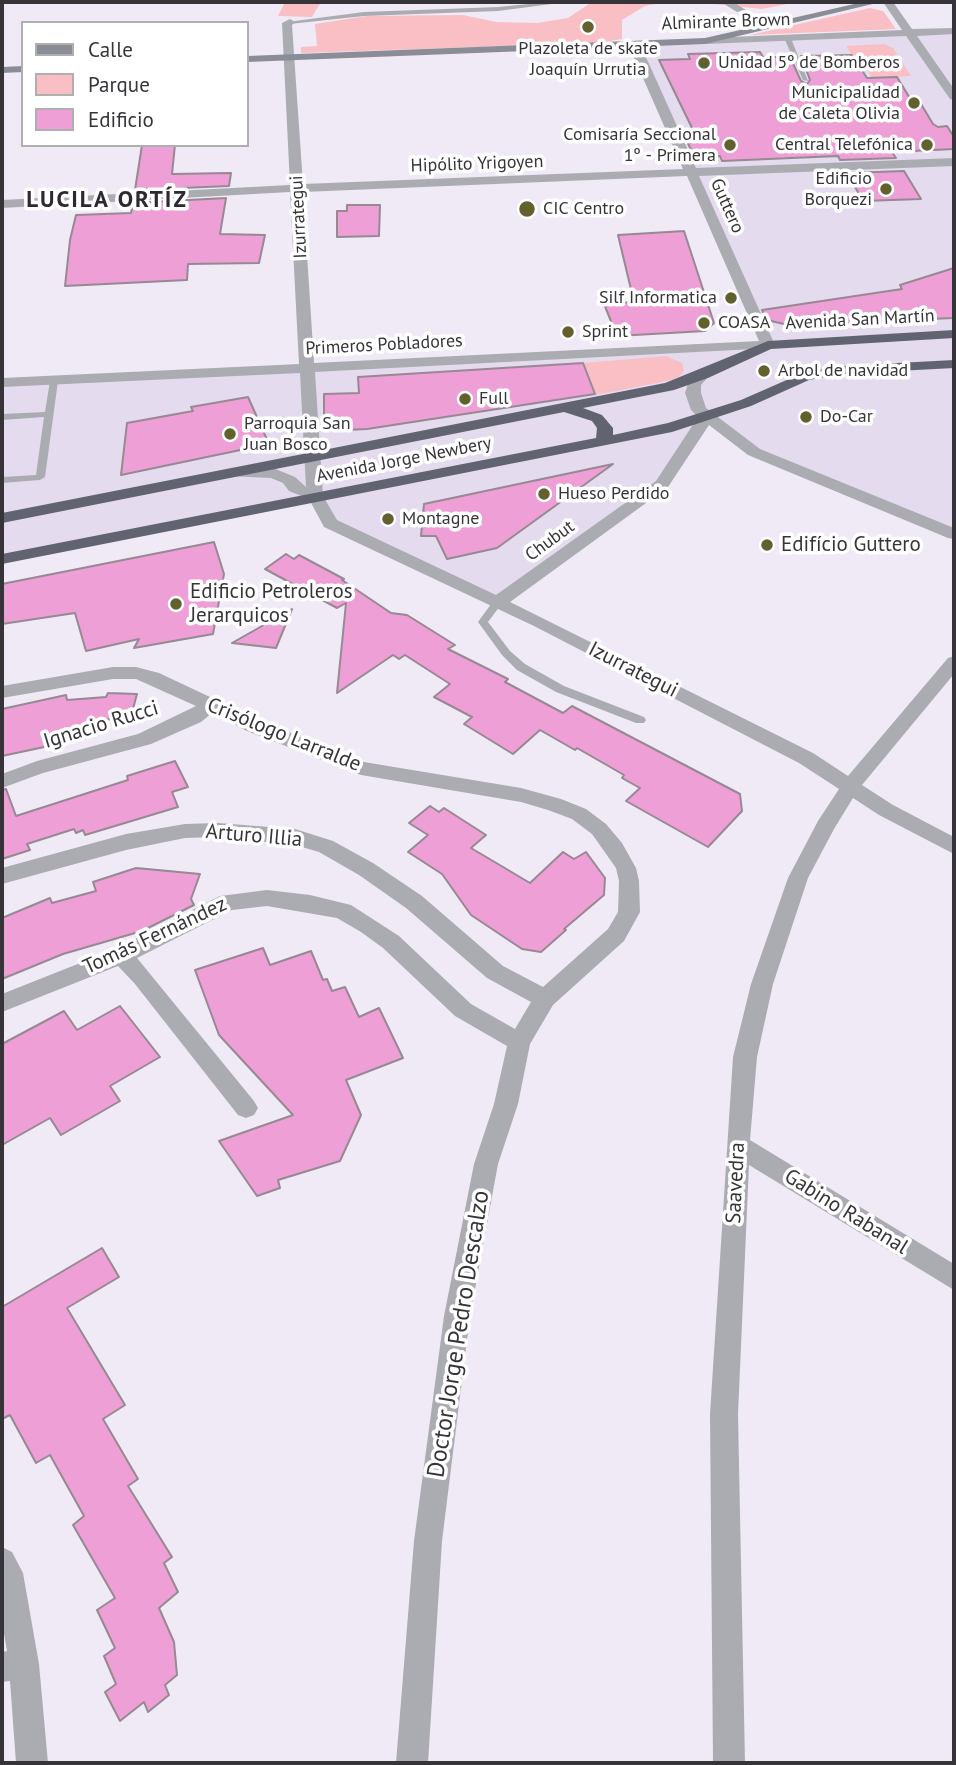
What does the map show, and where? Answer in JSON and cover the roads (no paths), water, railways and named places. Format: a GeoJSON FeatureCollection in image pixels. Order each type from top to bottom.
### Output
{"type":"FeatureCollection","features":[{"type":"Feature","properties":{"kind":"highway","name":"Avenida San Martín"},"geometry":{"type":"LineString","coordinates":[[768,345],[954,334]]}},
{"type":"Feature","properties":{"kind":"highway","name":"Avenida Jorge Newbery"},"geometry":{"type":"LineString","coordinates":[[2,518],[569,409],[669,387],[703,375],[768,345]]}},
{"type":"Feature","properties":{"kind":"highway","name":"Avenida Jorge Newbery"},"geometry":{"type":"LineString","coordinates":[[2,559],[673,427],[746,403],[805,376],[841,370],[954,364]]}},
{"type":"Feature","properties":{"kind":"highway"},"geometry":{"type":"LineString","coordinates":[[569,409],[597,418],[606,428],[605,438],[601,442]]}},
{"type":"Feature","properties":{"kind":"street"},"geometry":{"type":"LineString","coordinates":[[726,2],[741,10]]}},
{"type":"Feature","properties":{"kind":"street"},"geometry":{"type":"LineString","coordinates":[[650,43],[824,2]]}},
{"type":"Feature","properties":{"kind":"street"},"geometry":{"type":"LineString","coordinates":[[705,41],[876,2]]}},
{"type":"Feature","properties":{"kind":"street"},"geometry":{"type":"LineString","coordinates":[[888,2],[954,97]]}},
{"type":"Feature","properties":{"kind":"street","name":"Izurrategui"},"geometry":{"type":"LineString","coordinates":[[290,22],[287,23],[315,496],[330,523],[498,602],[806,758],[886,810],[954,845]]}},
{"type":"Feature","properties":{"kind":"street","name":"Almirante Brown"},"geometry":{"type":"LineString","coordinates":[[248,59],[954,31]]}},
{"type":"Feature","properties":{"kind":"street","name":"Guttero"},"geometry":{"type":"LineString","coordinates":[[634,44],[768,345]]}},
{"type":"Feature","properties":{"kind":"street"},"geometry":{"type":"LineString","coordinates":[[2,71],[21,69]]}},
{"type":"Feature","properties":{"kind":"street","name":"Hipólito Yrigoyen"},"geometry":{"type":"LineString","coordinates":[[2,204],[298,188],[954,162]]}},
{"type":"Feature","properties":{"kind":"street","name":"Primeros Pobladores"},"geometry":{"type":"LineString","coordinates":[[2,383],[768,345]]}},
{"type":"Feature","properties":{"kind":"street"},"geometry":{"type":"LineString","coordinates":[[703,375],[694,384],[693,393],[699,410],[754,452],[954,534]]}},
{"type":"Feature","properties":{"kind":"street","name":"Chubut"},"geometry":{"type":"LineString","coordinates":[[498,602],[662,484],[706,417]]}},
{"type":"Feature","properties":{"kind":"street","name":"Izurrategui"},"geometry":{"type":"LineString","coordinates":[[234,473],[273,473],[289,480],[296,488],[315,496]]}},
{"type":"Feature","properties":{"kind":"street","name":"Saavedra"},"geometry":{"type":"LineString","coordinates":[[729,1763],[724,1415],[745,1057],[762,984],[798,878],[849,787],[954,662]]}},
{"type":"Feature","properties":{"kind":"street","name":"Crisólogo Larralde"},"geometry":{"type":"LineString","coordinates":[[2,692],[87,676],[136,673],[152,677],[254,726],[361,768],[521,795],[579,814],[599,829],[615,848],[626,868]]}},
{"type":"Feature","properties":{"kind":"street","name":"Ignacio Rucci"},"geometry":{"type":"LineString","coordinates":[[2,781],[37,768],[144,738],[194,717],[210,705]]}},
{"type":"Feature","properties":{"kind":"street","name":"Arturo Illia"},"geometry":{"type":"LineString","coordinates":[[2,876],[126,842],[185,831],[218,830],[295,837],[326,846],[366,869],[414,902],[495,972],[545,999]]}},
{"type":"Feature","properties":{"kind":"street","name":"Doctor Jorge Pedro Descalzo"},"geometry":{"type":"LineString","coordinates":[[412,1763],[428,1541],[457,1316],[486,1164],[506,1104],[519,1042],[545,999],[616,935],[629,912],[629,881],[626,868]]}},
{"type":"Feature","properties":{"kind":"street","name":"Tomás Fernández"},"geometry":{"type":"LineString","coordinates":[[2,1003],[121,956],[228,902],[267,898],[310,903],[343,911],[391,942],[463,1010],[519,1042]]}},
{"type":"Feature","properties":{"kind":"street"},"geometry":{"type":"LineString","coordinates":[[121,956],[143,978],[246,1108]]}},
{"type":"Feature","properties":{"kind":"street","name":"Gabino Rabanal"},"geometry":{"type":"LineString","coordinates":[[738,1145],[954,1278]]}},
{"type":"Feature","properties":{"kind":"street"},"geometry":{"type":"LineString","coordinates":[[2,1562],[8,1573],[13,1666],[32,1763]]}},
{"type":"Feature","properties":{"kind":"lane"},"geometry":{"type":"LineString","coordinates":[[290,22],[364,14],[488,10],[564,2]]}},
{"type":"Feature","properties":{"kind":"lane"},"geometry":{"type":"LineString","coordinates":[[787,38],[806,80]]}},
{"type":"Feature","properties":{"kind":"lane"},"geometry":{"type":"LineString","coordinates":[[2,480],[40,478],[54,381]]}},
{"type":"Feature","properties":{"kind":"lane"},"geometry":{"type":"LineString","coordinates":[[2,417],[50,414]]}},
{"type":"Feature","properties":{"kind":"lane"},"geometry":{"type":"LineString","coordinates":[[498,602],[483,622],[490,634],[521,667],[560,689],[640,720]]}},
{"type":"Feature","properties":{"kind":"place","name":"Plazoleta de skate Joaquín Urrutia"},"geometry":{"type":"Point","coordinates":[588,27]}},
{"type":"Feature","properties":{"kind":"place","name":"Unidad 5º de Bomberos"},"geometry":{"type":"Point","coordinates":[704,63]}},
{"type":"Feature","properties":{"kind":"place","name":"Municipalidad de Caleta Olivia"},"geometry":{"type":"Point","coordinates":[914,103]}},
{"type":"Feature","properties":{"kind":"place","name":"Comisaría Seccional 1º - Primera"},"geometry":{"type":"Point","coordinates":[730,145]}},
{"type":"Feature","properties":{"kind":"place","name":"Central Telefónica"},"geometry":{"type":"Point","coordinates":[927,145]}},
{"type":"Feature","properties":{"kind":"place","name":"Edificio Borquezi"},"geometry":{"type":"Point","coordinates":[886,189]}},
{"type":"Feature","properties":{"kind":"place","name":"CIC Centro"},"geometry":{"type":"Point","coordinates":[527,209]}},
{"type":"Feature","properties":{"kind":"place","name":"Silf Informatica"},"geometry":{"type":"Point","coordinates":[731,298]}},
{"type":"Feature","properties":{"kind":"place","name":"COASA"},"geometry":{"type":"Point","coordinates":[704,323]}},
{"type":"Feature","properties":{"kind":"place","name":"Sprint"},"geometry":{"type":"Point","coordinates":[568,332]}},
{"type":"Feature","properties":{"kind":"place","name":"Arbol de navidad"},"geometry":{"type":"Point","coordinates":[764,371]}},
{"type":"Feature","properties":{"kind":"place","name":"Full"},"geometry":{"type":"Point","coordinates":[465,399]}},
{"type":"Feature","properties":{"kind":"place","name":"Do-Car"},"geometry":{"type":"Point","coordinates":[806,417]}},
{"type":"Feature","properties":{"kind":"place","name":"Parroquia San Juan Bosco"},"geometry":{"type":"Point","coordinates":[230,434]}},
{"type":"Feature","properties":{"kind":"place","name":"Hueso Perdido"},"geometry":{"type":"Point","coordinates":[544,494]}},
{"type":"Feature","properties":{"kind":"place","name":"Montagne"},"geometry":{"type":"Point","coordinates":[388,519]}},
{"type":"Feature","properties":{"kind":"place","name":"Edifício Guttero"},"geometry":{"type":"Point","coordinates":[767,545]}},
{"type":"Feature","properties":{"kind":"place","name":"Edificio Petroleros Jerarquicos"},"geometry":{"type":"Point","coordinates":[176,604]}},
{"type":"Feature","properties":{"kind":"district","name":"LUCILA ORTÍZ"},"geometry":{"type":"Point","coordinates":[107,200]}}]}
